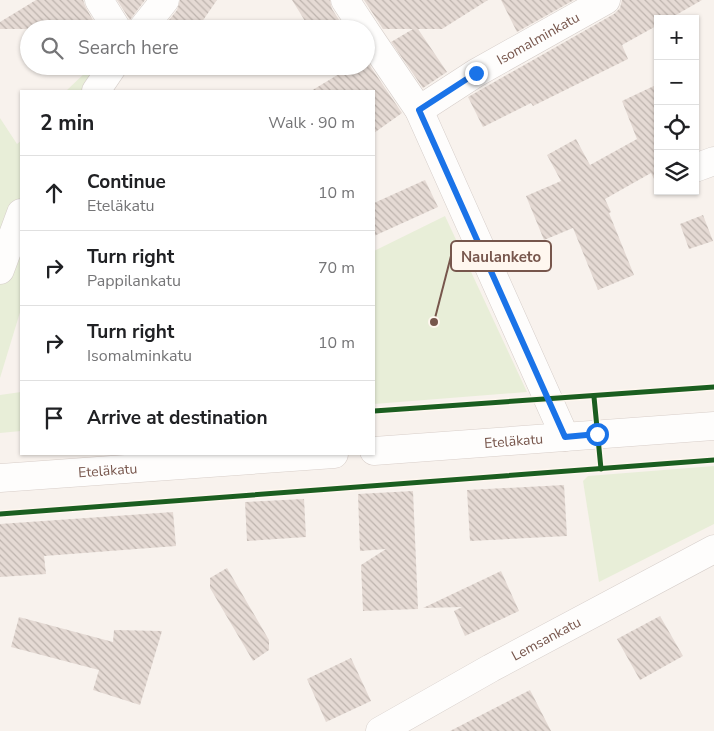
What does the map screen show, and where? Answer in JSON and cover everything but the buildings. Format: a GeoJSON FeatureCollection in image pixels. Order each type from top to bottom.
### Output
{"type":"FeatureCollection","features":[{"type":"Feature","properties":{"kind":"street"},"geometry":{"type":"LineString","coordinates":[[99,0],[111,20]]}},
{"type":"Feature","properties":{"kind":"street"},"geometry":{"type":"LineString","coordinates":[[149,20],[165,0]]}},
{"type":"Feature","properties":{"kind":"street"},"geometry":{"type":"LineString","coordinates":[[345,0],[358,20]]}},
{"type":"Feature","properties":{"kind":"street","name":"Isomalminkatu"},"geometry":{"type":"LineString","coordinates":[[419,110],[476,73],[606,0]]}},
{"type":"Feature","properties":{"kind":"street"},"geometry":{"type":"LineString","coordinates":[[375,45],[419,110],[565,437]]}},
{"type":"Feature","properties":{"kind":"street"},"geometry":{"type":"LineString","coordinates":[[97,90],[107,75]]}},
{"type":"Feature","properties":{"kind":"street"},"geometry":{"type":"LineString","coordinates":[[699,167],[714,161]]}},
{"type":"Feature","properties":{"kind":"street"},"geometry":{"type":"LineString","coordinates":[[0,270],[20,216]]}},
{"type":"Feature","properties":{"kind":"street","name":"Eteläkatu"},"geometry":{"type":"LineString","coordinates":[[375,451],[714,426]]}},
{"type":"Feature","properties":{"kind":"street","name":"Eteläkatu"},"geometry":{"type":"LineString","coordinates":[[0,478],[320,455]]}},
{"type":"Feature","properties":{"kind":"street","name":"Lemsankatu"},"geometry":{"type":"LineString","coordinates":[[380,731],[491,668],[714,549]]}},
{"type":"Feature","properties":{"kind":"green space"},"geometry":{"type":"Polygon","coordinates":[[[83,75],[91,75],[113,90],[67,90],[83,75]]]}},
{"type":"Feature","properties":{"kind":"green space"},"geometry":{"type":"Polygon","coordinates":[[[0,118],[17,144],[20,142],[20,312],[0,378],[0,118]]]}},
{"type":"Feature","properties":{"kind":"green space"},"geometry":{"type":"Polygon","coordinates":[[[445,216],[527,392],[375,404],[375,251],[445,216]]]}},
{"type":"Feature","properties":{"kind":"green space"},"geometry":{"type":"Polygon","coordinates":[[[20,392],[20,431],[0,433],[0,395],[20,392]]]}},
{"type":"Feature","properties":{"kind":"green space"},"geometry":{"type":"Polygon","coordinates":[[[714,466],[714,524],[599,582],[583,481],[588,476],[714,466]]]}},
{"type":"Feature","properties":{"kind":"cycle path"},"geometry":{"type":"LineString","coordinates":[[375,411],[714,387]]}},
{"type":"Feature","properties":{"kind":"cycle path"},"geometry":{"type":"LineString","coordinates":[[594,397],[601,469]]}},
{"type":"Feature","properties":{"kind":"cycle path"},"geometry":{"type":"LineString","coordinates":[[0,514],[714,460]]}},
{"type":"Feature","properties":{"kind":"place","name":"Naulanketo"},"geometry":{"type":"Point","coordinates":[434,322]}},
{"type":"Feature","properties":{"kind":"route"},"geometry":{"type":"LineString","coordinates":[[476,73],[419,110],[565,437],[597,434]]}}]}
